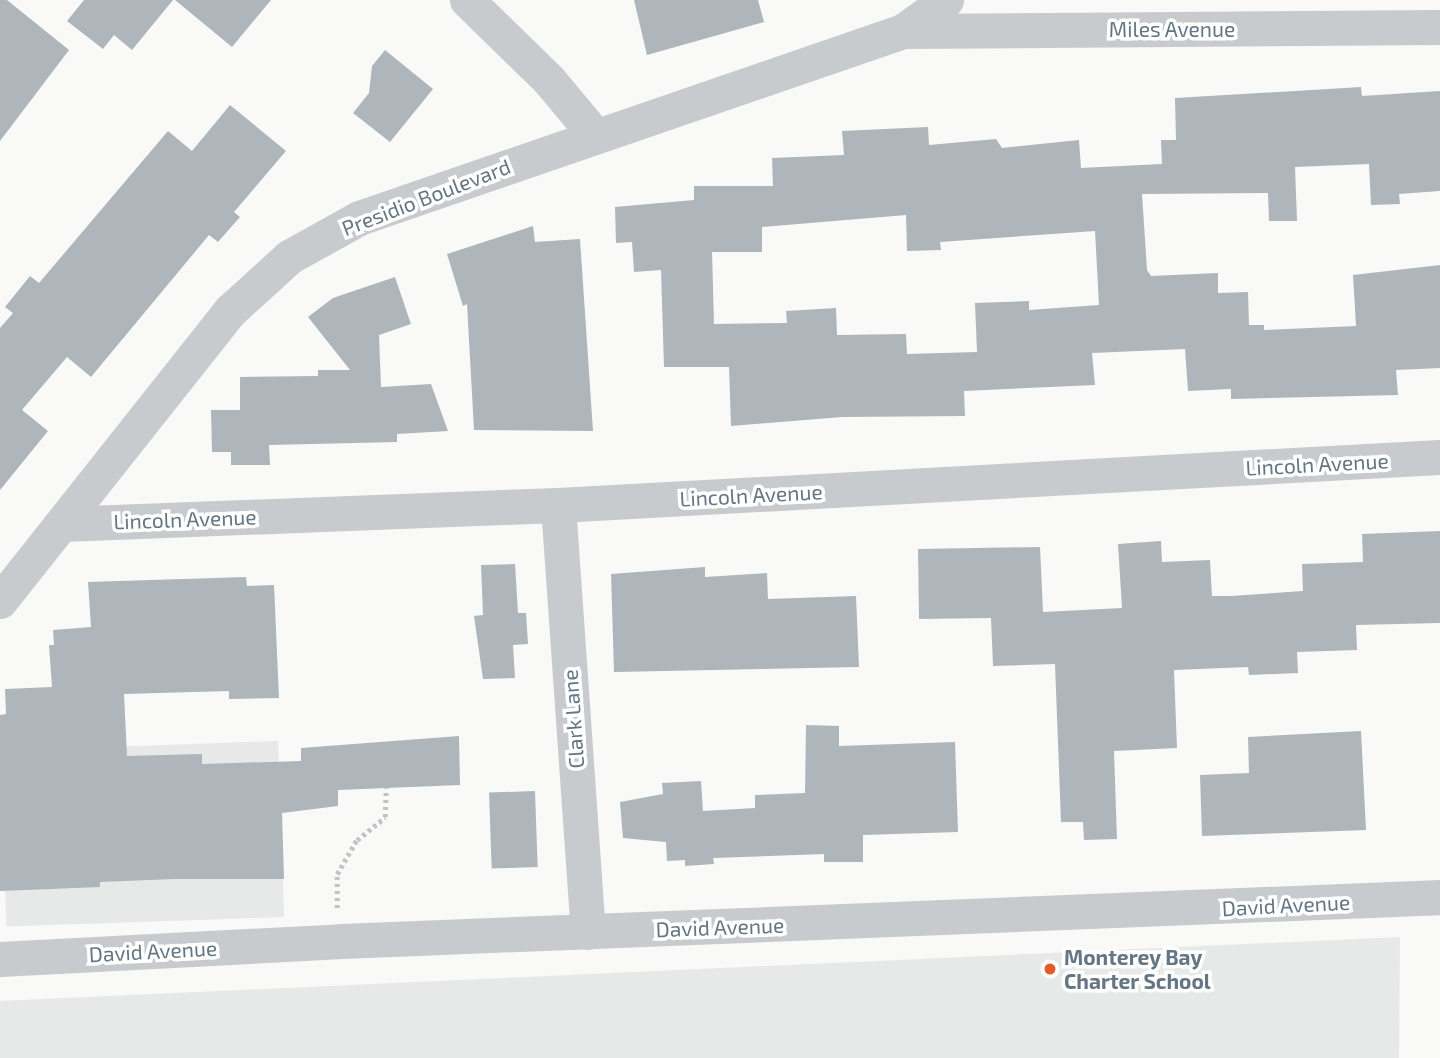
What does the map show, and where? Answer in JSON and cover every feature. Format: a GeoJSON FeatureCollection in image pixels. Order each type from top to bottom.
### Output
{"type":"FeatureCollection","features":[{"type":"Feature","properties":{"kind":"street"},"geometry":{"type":"LineString","coordinates":[[467,0],[549,80],[594,134]]}},
{"type":"Feature","properties":{"kind":"street","name":"Presidio Boulevard"},"geometry":{"type":"LineString","coordinates":[[0,601],[231,310],[289,257],[359,218],[594,134],[903,31],[946,0]]}},
{"type":"Feature","properties":{"kind":"street","name":"Miles Avenue"},"geometry":{"type":"LineString","coordinates":[[903,31],[1440,27]]}},
{"type":"Feature","properties":{"kind":"street","name":"Lincoln Avenue"},"geometry":{"type":"LineString","coordinates":[[62,524],[558,505],[1440,457]]}},
{"type":"Feature","properties":{"kind":"street","name":"Clark Lane"},"geometry":{"type":"LineString","coordinates":[[558,505],[588,932]]}},
{"type":"Feature","properties":{"kind":"street","name":"David Avenue"},"geometry":{"type":"LineString","coordinates":[[0,959],[342,941],[1440,897]]}},
{"type":"Feature","properties":{"kind":"path"},"geometry":{"type":"LineString","coordinates":[[342,941],[335,897],[337,874],[357,840],[385,817],[386,788]]}},
{"type":"Feature","properties":{"kind":"shaded area"},"geometry":{"type":"Polygon","coordinates":[[[278,741],[284,917],[6,927],[0,751],[278,741]]]}},
{"type":"Feature","properties":{"kind":"shaded area","name":"Monterey Bay Charter School"},"geometry":{"type":"Polygon","coordinates":[[[1400,937],[1399,1058],[0,1058],[0,1001],[1400,937]]]}},
{"type":"Feature","properties":{"kind":"building"},"geometry":{"type":"Polygon","coordinates":[[[0,0],[7,0],[69,50],[0,141],[0,0]]]}},
{"type":"Feature","properties":{"kind":"building"},"geometry":{"type":"Polygon","coordinates":[[[84,0],[173,0],[132,50],[114,35],[103,49],[67,21],[84,0]]]}},
{"type":"Feature","properties":{"kind":"building"},"geometry":{"type":"Polygon","coordinates":[[[175,0],[271,0],[232,47],[175,0]]]}},
{"type":"Feature","properties":{"kind":"building"},"geometry":{"type":"Polygon","coordinates":[[[634,0],[758,0],[764,22],[647,55],[634,0]]]}},
{"type":"Feature","properties":{"kind":"building"},"geometry":{"type":"Polygon","coordinates":[[[385,50],[433,89],[390,142],[353,113],[369,93],[372,66],[385,50]]]}},
{"type":"Feature","properties":{"kind":"building"},"geometry":{"type":"Polygon","coordinates":[[[1361,87],[1362,96],[1440,91],[1440,191],[1399,194],[1400,204],[1371,205],[1369,164],[1295,167],[1297,221],[1269,221],[1268,193],[1142,194],[1147,270],[1151,276],[1218,273],[1218,293],[1248,292],[1249,325],[1264,325],[1264,330],[1356,326],[1353,275],[1440,265],[1440,368],[1396,370],[1398,395],[1231,399],[1231,389],[1188,391],[1185,349],[1092,353],[1095,385],[964,391],[965,416],[842,417],[731,426],[729,367],[664,367],[661,270],[634,272],[632,242],[616,243],[615,207],[694,200],[694,186],[773,186],[772,158],[844,155],[842,131],[928,127],[929,145],[996,139],[1002,148],[1079,140],[1081,168],[1162,164],[1161,140],[1176,140],[1175,98],[1361,87]],[[906,215],[762,227],[762,252],[712,252],[714,324],[787,323],[786,311],[836,308],[837,335],[906,334],[907,354],[977,352],[975,303],[1029,301],[1029,310],[1099,305],[1095,231],[940,242],[941,250],[907,251],[906,215]]]}},
{"type":"Feature","properties":{"kind":"building"},"geometry":{"type":"Polygon","coordinates":[[[230,105],[286,151],[234,212],[240,217],[218,242],[209,235],[91,377],[67,357],[22,410],[48,431],[0,490],[0,328],[13,313],[5,307],[30,276],[39,283],[168,131],[192,151],[230,105]]]}},
{"type":"Feature","properties":{"kind":"building"},"geometry":{"type":"Polygon","coordinates":[[[533,226],[535,242],[580,239],[593,431],[474,430],[467,304],[463,306],[447,254],[533,226]]]}},
{"type":"Feature","properties":{"kind":"building"},"geometry":{"type":"Polygon","coordinates":[[[395,277],[411,324],[379,335],[381,387],[431,384],[448,431],[397,434],[397,442],[269,445],[270,465],[231,465],[231,452],[212,452],[211,410],[240,410],[240,377],[318,376],[318,370],[350,370],[308,317],[333,298],[395,277]]]}},
{"type":"Feature","properties":{"kind":"building"},"geometry":{"type":"Polygon","coordinates":[[[1440,531],[1440,623],[1356,625],[1357,650],[1297,652],[1298,673],[1249,675],[1248,667],[1174,670],[1177,748],[1114,751],[1117,839],[1084,840],[1083,822],[1061,822],[1055,664],[993,666],[991,618],[919,619],[918,549],[1040,547],[1043,612],[1122,608],[1118,544],[1161,541],[1162,562],[1210,560],[1212,596],[1231,596],[1303,591],[1302,564],[1363,562],[1362,534],[1440,531]]]}},
{"type":"Feature","properties":{"kind":"building"},"geometry":{"type":"Polygon","coordinates":[[[515,564],[518,613],[526,613],[528,644],[513,645],[515,678],[483,679],[474,616],[483,615],[481,565],[515,564]]]}},
{"type":"Feature","properties":{"kind":"building"},"geometry":{"type":"Polygon","coordinates":[[[705,567],[705,577],[767,573],[768,599],[856,596],[859,667],[614,672],[611,574],[705,567]]]}},
{"type":"Feature","properties":{"kind":"building"},"geometry":{"type":"Polygon","coordinates":[[[246,577],[247,586],[274,585],[279,698],[229,699],[229,691],[124,694],[127,756],[202,754],[202,764],[301,761],[301,748],[459,736],[460,785],[338,790],[338,806],[282,813],[284,879],[100,882],[100,887],[0,891],[0,715],[6,714],[5,689],[52,687],[49,645],[54,645],[53,630],[91,627],[88,582],[246,577]]]}},
{"type":"Feature","properties":{"kind":"building"},"geometry":{"type":"Polygon","coordinates":[[[806,725],[839,726],[839,746],[955,742],[958,832],[863,835],[863,862],[824,862],[824,854],[713,858],[714,864],[685,866],[685,860],[667,861],[666,842],[623,838],[620,802],[663,794],[662,783],[701,781],[703,811],[755,808],[755,795],[805,793],[806,725]]]}},
{"type":"Feature","properties":{"kind":"building"},"geometry":{"type":"Polygon","coordinates":[[[1361,731],[1366,830],[1202,836],[1200,775],[1249,773],[1248,737],[1361,731]]]}},
{"type":"Feature","properties":{"kind":"building"},"geometry":{"type":"Polygon","coordinates":[[[535,791],[538,867],[492,869],[489,793],[535,791]]]}},
{"type":"Feature","properties":{"kind":"place","name":"Monterey Bay Charter School"},"geometry":{"type":"Point","coordinates":[1050,969]}}]}
